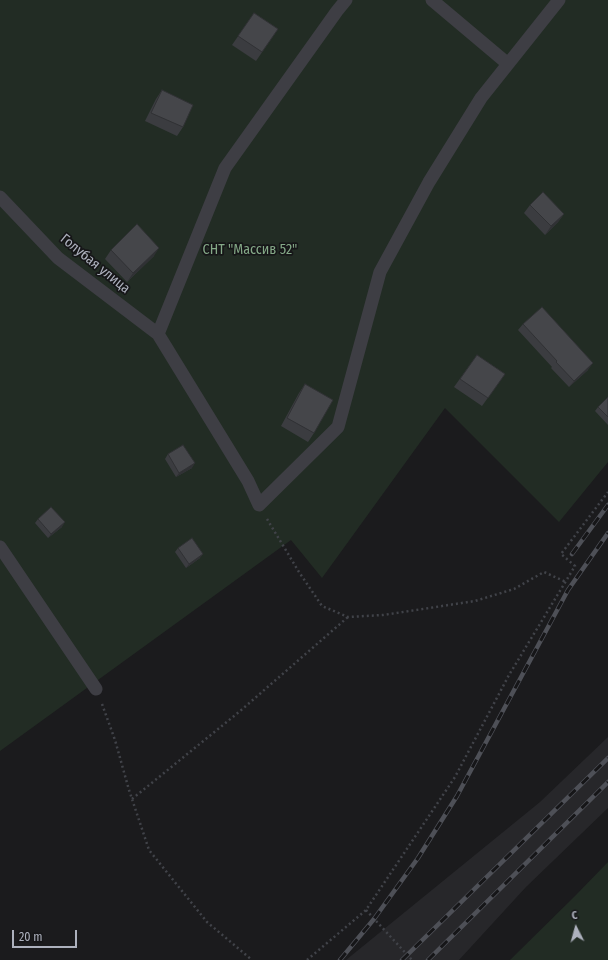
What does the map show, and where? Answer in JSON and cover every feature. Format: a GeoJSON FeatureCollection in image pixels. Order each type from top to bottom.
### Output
{"type":"FeatureCollection","features":[{"type":"Feature","properties":{"kind":"lane"},"geometry":{"type":"LineString","coordinates":[[346,0],[225,168],[158,334],[248,481],[259,505],[338,427],[380,272],[429,182],[481,98],[559,0]]}},
{"type":"Feature","properties":{"kind":"lane"},"geometry":{"type":"LineString","coordinates":[[432,0],[508,64]]}},
{"type":"Feature","properties":{"kind":"lane","name":"Голубая улица"},"geometry":{"type":"LineString","coordinates":[[0,197],[58,258],[158,334]]}},
{"type":"Feature","properties":{"kind":"lane"},"geometry":{"type":"LineString","coordinates":[[0,547],[96,689]]}},
{"type":"Feature","properties":{"kind":"path"},"geometry":{"type":"LineString","coordinates":[[307,960],[366,910],[455,777],[509,675],[575,566],[561,554],[608,492]]}},
{"type":"Feature","properties":{"kind":"path"},"geometry":{"type":"LineString","coordinates":[[259,505],[277,538],[322,606],[348,618],[474,601],[514,589],[544,572],[566,582]]}},
{"type":"Feature","properties":{"kind":"path"},"geometry":{"type":"LineString","coordinates":[[132,799],[239,712],[348,618]]}},
{"type":"Feature","properties":{"kind":"path"},"geometry":{"type":"LineString","coordinates":[[96,689],[115,740],[149,850],[207,922],[252,960]]}},
{"type":"Feature","properties":{"kind":"path"},"geometry":{"type":"LineString","coordinates":[[366,910],[412,960]]}},
{"type":"Feature","properties":{"kind":"shaded area"},"geometry":{"type":"Polygon","coordinates":[[[608,737],[608,808],[526,887],[459,960],[346,960],[540,802],[608,737]]]}},
{"type":"Feature","properties":{"kind":"green space","name":"СНТ \"Массив 52\""},"geometry":{"type":"Polygon","coordinates":[[[0,0],[608,0],[608,462],[559,522],[445,408],[322,578],[291,540],[0,751],[0,0]]]}},
{"type":"Feature","properties":{"kind":"green space"},"geometry":{"type":"Polygon","coordinates":[[[608,862],[608,960],[510,960],[575,896],[608,862]]]}},
{"type":"Feature","properties":{"kind":"building"},"geometry":{"type":"Polygon","coordinates":[[[254,13],[278,29],[262,52],[238,36],[254,13]]]}},
{"type":"Feature","properties":{"kind":"building"},"geometry":{"type":"Polygon","coordinates":[[[162,90],[193,105],[183,127],[151,113],[162,90]]]}},
{"type":"Feature","properties":{"kind":"building"},"geometry":{"type":"Polygon","coordinates":[[[543,192],[564,214],[551,226],[530,205],[543,192]]]}},
{"type":"Feature","properties":{"kind":"building"},"geometry":{"type":"Polygon","coordinates":[[[137,224],[159,248],[133,273],[111,250],[137,224]]]}},
{"type":"Feature","properties":{"kind":"building"},"geometry":{"type":"Polygon","coordinates":[[[542,307],[593,363],[574,381],[523,324],[542,307]]]}},
{"type":"Feature","properties":{"kind":"building"},"geometry":{"type":"Polygon","coordinates":[[[477,355],[505,374],[488,398],[460,379],[477,355]]]}},
{"type":"Feature","properties":{"kind":"building"},"geometry":{"type":"Polygon","coordinates":[[[305,384],[333,400],[314,433],[287,418],[305,384]]]}},
{"type":"Feature","properties":{"kind":"building"},"geometry":{"type":"Polygon","coordinates":[[[608,397],[608,417],[598,407],[608,397]]]}},
{"type":"Feature","properties":{"kind":"building"},"geometry":{"type":"Polygon","coordinates":[[[183,445],[195,463],[179,473],[168,454],[183,445]]]}},
{"type":"Feature","properties":{"kind":"building"},"geometry":{"type":"Polygon","coordinates":[[[51,507],[65,522],[51,534],[38,519],[51,507]]]}},
{"type":"Feature","properties":{"kind":"building"},"geometry":{"type":"Polygon","coordinates":[[[192,538],[203,554],[189,564],[178,548],[192,538]]]}},
{"type":"Feature","properties":{"kind":"railway"},"geometry":{"type":"LineString","coordinates":[[572,554],[608,505]]}},
{"type":"Feature","properties":{"kind":"railway"},"geometry":{"type":"LineString","coordinates":[[340,960],[374,919],[418,858],[457,796],[568,590],[608,533]]}},
{"type":"Feature","properties":{"kind":"railway"},"geometry":{"type":"LineString","coordinates":[[402,960],[608,758]]}},
{"type":"Feature","properties":{"kind":"railway"},"geometry":{"type":"LineString","coordinates":[[428,960],[608,782]]}}]}
